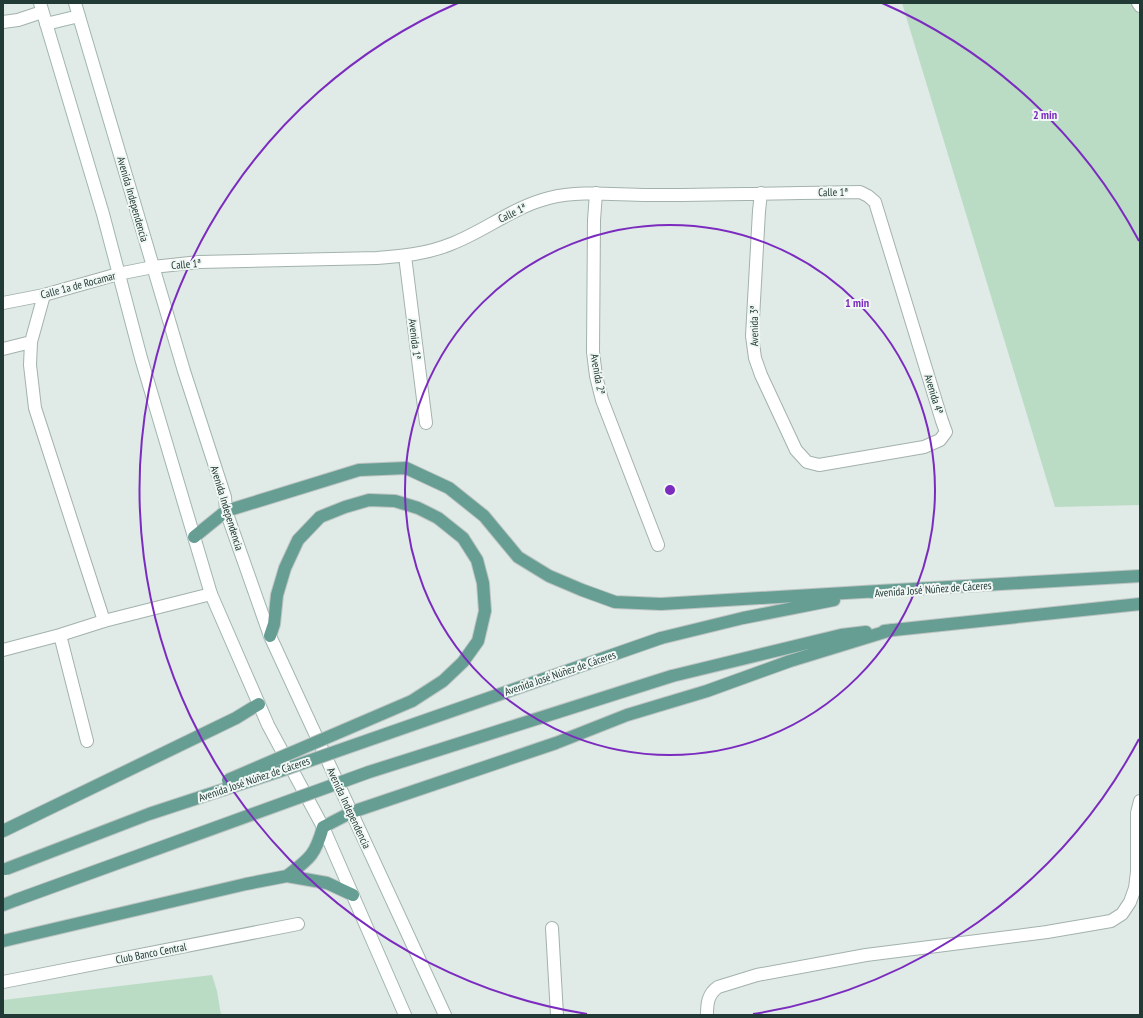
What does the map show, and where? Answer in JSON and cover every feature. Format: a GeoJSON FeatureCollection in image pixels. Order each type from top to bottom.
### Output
{"type":"FeatureCollection","features":[{"type":"Feature","properties":{"kind":"main road"},"geometry":{"type":"LineString","coordinates":[[194,537],[226,511],[359,470],[406,468],[449,488],[484,516],[518,557],[550,576],[615,602],[661,604],[879,591]]}},
{"type":"Feature","properties":{"kind":"main road"},"geometry":{"type":"LineString","coordinates":[[149,814],[412,701],[443,682],[462,662],[478,641],[485,611],[483,583],[477,560],[463,538],[438,518],[418,508],[395,501],[369,500],[345,507],[320,517],[298,540],[285,568],[276,595],[274,624],[270,636]]}},
{"type":"Feature","properties":{"kind":"main road","name":"Avenida José Núñez de Cáceres"},"geometry":{"type":"LineString","coordinates":[[4,870],[149,814],[661,638],[743,618],[879,591],[1140,576]]}},
{"type":"Feature","properties":{"kind":"main road"},"geometry":{"type":"LineString","coordinates":[[3,905],[369,772],[672,676],[841,635],[1140,604]]}},
{"type":"Feature","properties":{"kind":"main road"},"geometry":{"type":"LineString","coordinates":[[287,876],[310,858],[318,844],[322,827],[352,812],[556,743],[627,715],[707,691],[790,661],[891,630]]}},
{"type":"Feature","properties":{"kind":"main road"},"geometry":{"type":"LineString","coordinates":[[3,831],[236,718],[259,704]]}},
{"type":"Feature","properties":{"kind":"main road"},"geometry":{"type":"LineString","coordinates":[[3,941],[246,884],[287,876],[327,883],[353,895]]}},
{"type":"Feature","properties":{"kind":"street","name":"Avenida Independencia"},"geometry":{"type":"LineString","coordinates":[[75,3],[184,371],[224,496],[226,511],[270,636],[445,1015]]}},
{"type":"Feature","properties":{"kind":"street"},"geometry":{"type":"LineString","coordinates":[[3,22],[18,20],[41,7],[103,214],[118,274],[211,594],[268,725],[322,827],[405,1015]]}},
{"type":"Feature","properties":{"kind":"street"},"geometry":{"type":"LineString","coordinates":[[46,24],[78,16]]}},
{"type":"Feature","properties":{"kind":"street","name":"Calle 1ª"},"geometry":{"type":"LineString","coordinates":[[153,267],[199,262],[405,256],[430,251],[451,244],[513,211],[548,198],[569,194],[596,193],[646,195],[860,192],[868,196],[874,202]]}},
{"type":"Feature","properties":{"kind":"street","name":"Avenida 2ª"},"geometry":{"type":"LineString","coordinates":[[596,193],[594,220],[593,352],[596,376],[602,400],[658,546]]}},
{"type":"Feature","properties":{"kind":"street","name":"Avenida 3ª"},"geometry":{"type":"LineString","coordinates":[[761,193],[752,336],[755,358],[761,375],[796,450]]}},
{"type":"Feature","properties":{"kind":"street","name":"Avenida 4ª"},"geometry":{"type":"LineString","coordinates":[[796,450],[807,462],[819,465],[924,447],[940,440],[946,432],[874,202]]}},
{"type":"Feature","properties":{"kind":"street","name":"Avenida 1ª"},"geometry":{"type":"LineString","coordinates":[[405,256],[426,423]]}},
{"type":"Feature","properties":{"kind":"street","name":"Calle 1a de Rocamar"},"geometry":{"type":"LineString","coordinates":[[3,303],[44,295],[118,274],[153,267]]}},
{"type":"Feature","properties":{"kind":"street"},"geometry":{"type":"LineString","coordinates":[[44,295],[31,342],[30,365],[35,408],[104,621]]}},
{"type":"Feature","properties":{"kind":"street"},"geometry":{"type":"LineString","coordinates":[[3,349],[31,342]]}},
{"type":"Feature","properties":{"kind":"street"},"geometry":{"type":"LineString","coordinates":[[3,650],[60,635],[104,621],[211,594]]}},
{"type":"Feature","properties":{"kind":"street"},"geometry":{"type":"LineString","coordinates":[[60,635],[87,740]]}},
{"type":"Feature","properties":{"kind":"street"},"geometry":{"type":"LineString","coordinates":[[707,1015],[707,1004],[709,996],[713,991],[718,987],[757,975],[866,955],[1039,933],[1111,921],[1122,914],[1130,902],[1135,888],[1137,872],[1136,813],[1140,802]]}},
{"type":"Feature","properties":{"kind":"street","name":"Club Banco Central"},"geometry":{"type":"LineString","coordinates":[[3,982],[298,924]]}},
{"type":"Feature","properties":{"kind":"street"},"geometry":{"type":"LineString","coordinates":[[552,928],[557,1015]]}},
{"type":"Feature","properties":{"kind":"green space"},"geometry":{"type":"Polygon","coordinates":[[[902,3],[1140,3],[1140,505],[1055,507],[902,3]]]}},
{"type":"Feature","properties":{"kind":"green space"},"geometry":{"type":"Polygon","coordinates":[[[212,975],[217,991],[221,1015],[3,1015],[3,1000],[212,975]]]}}]}
